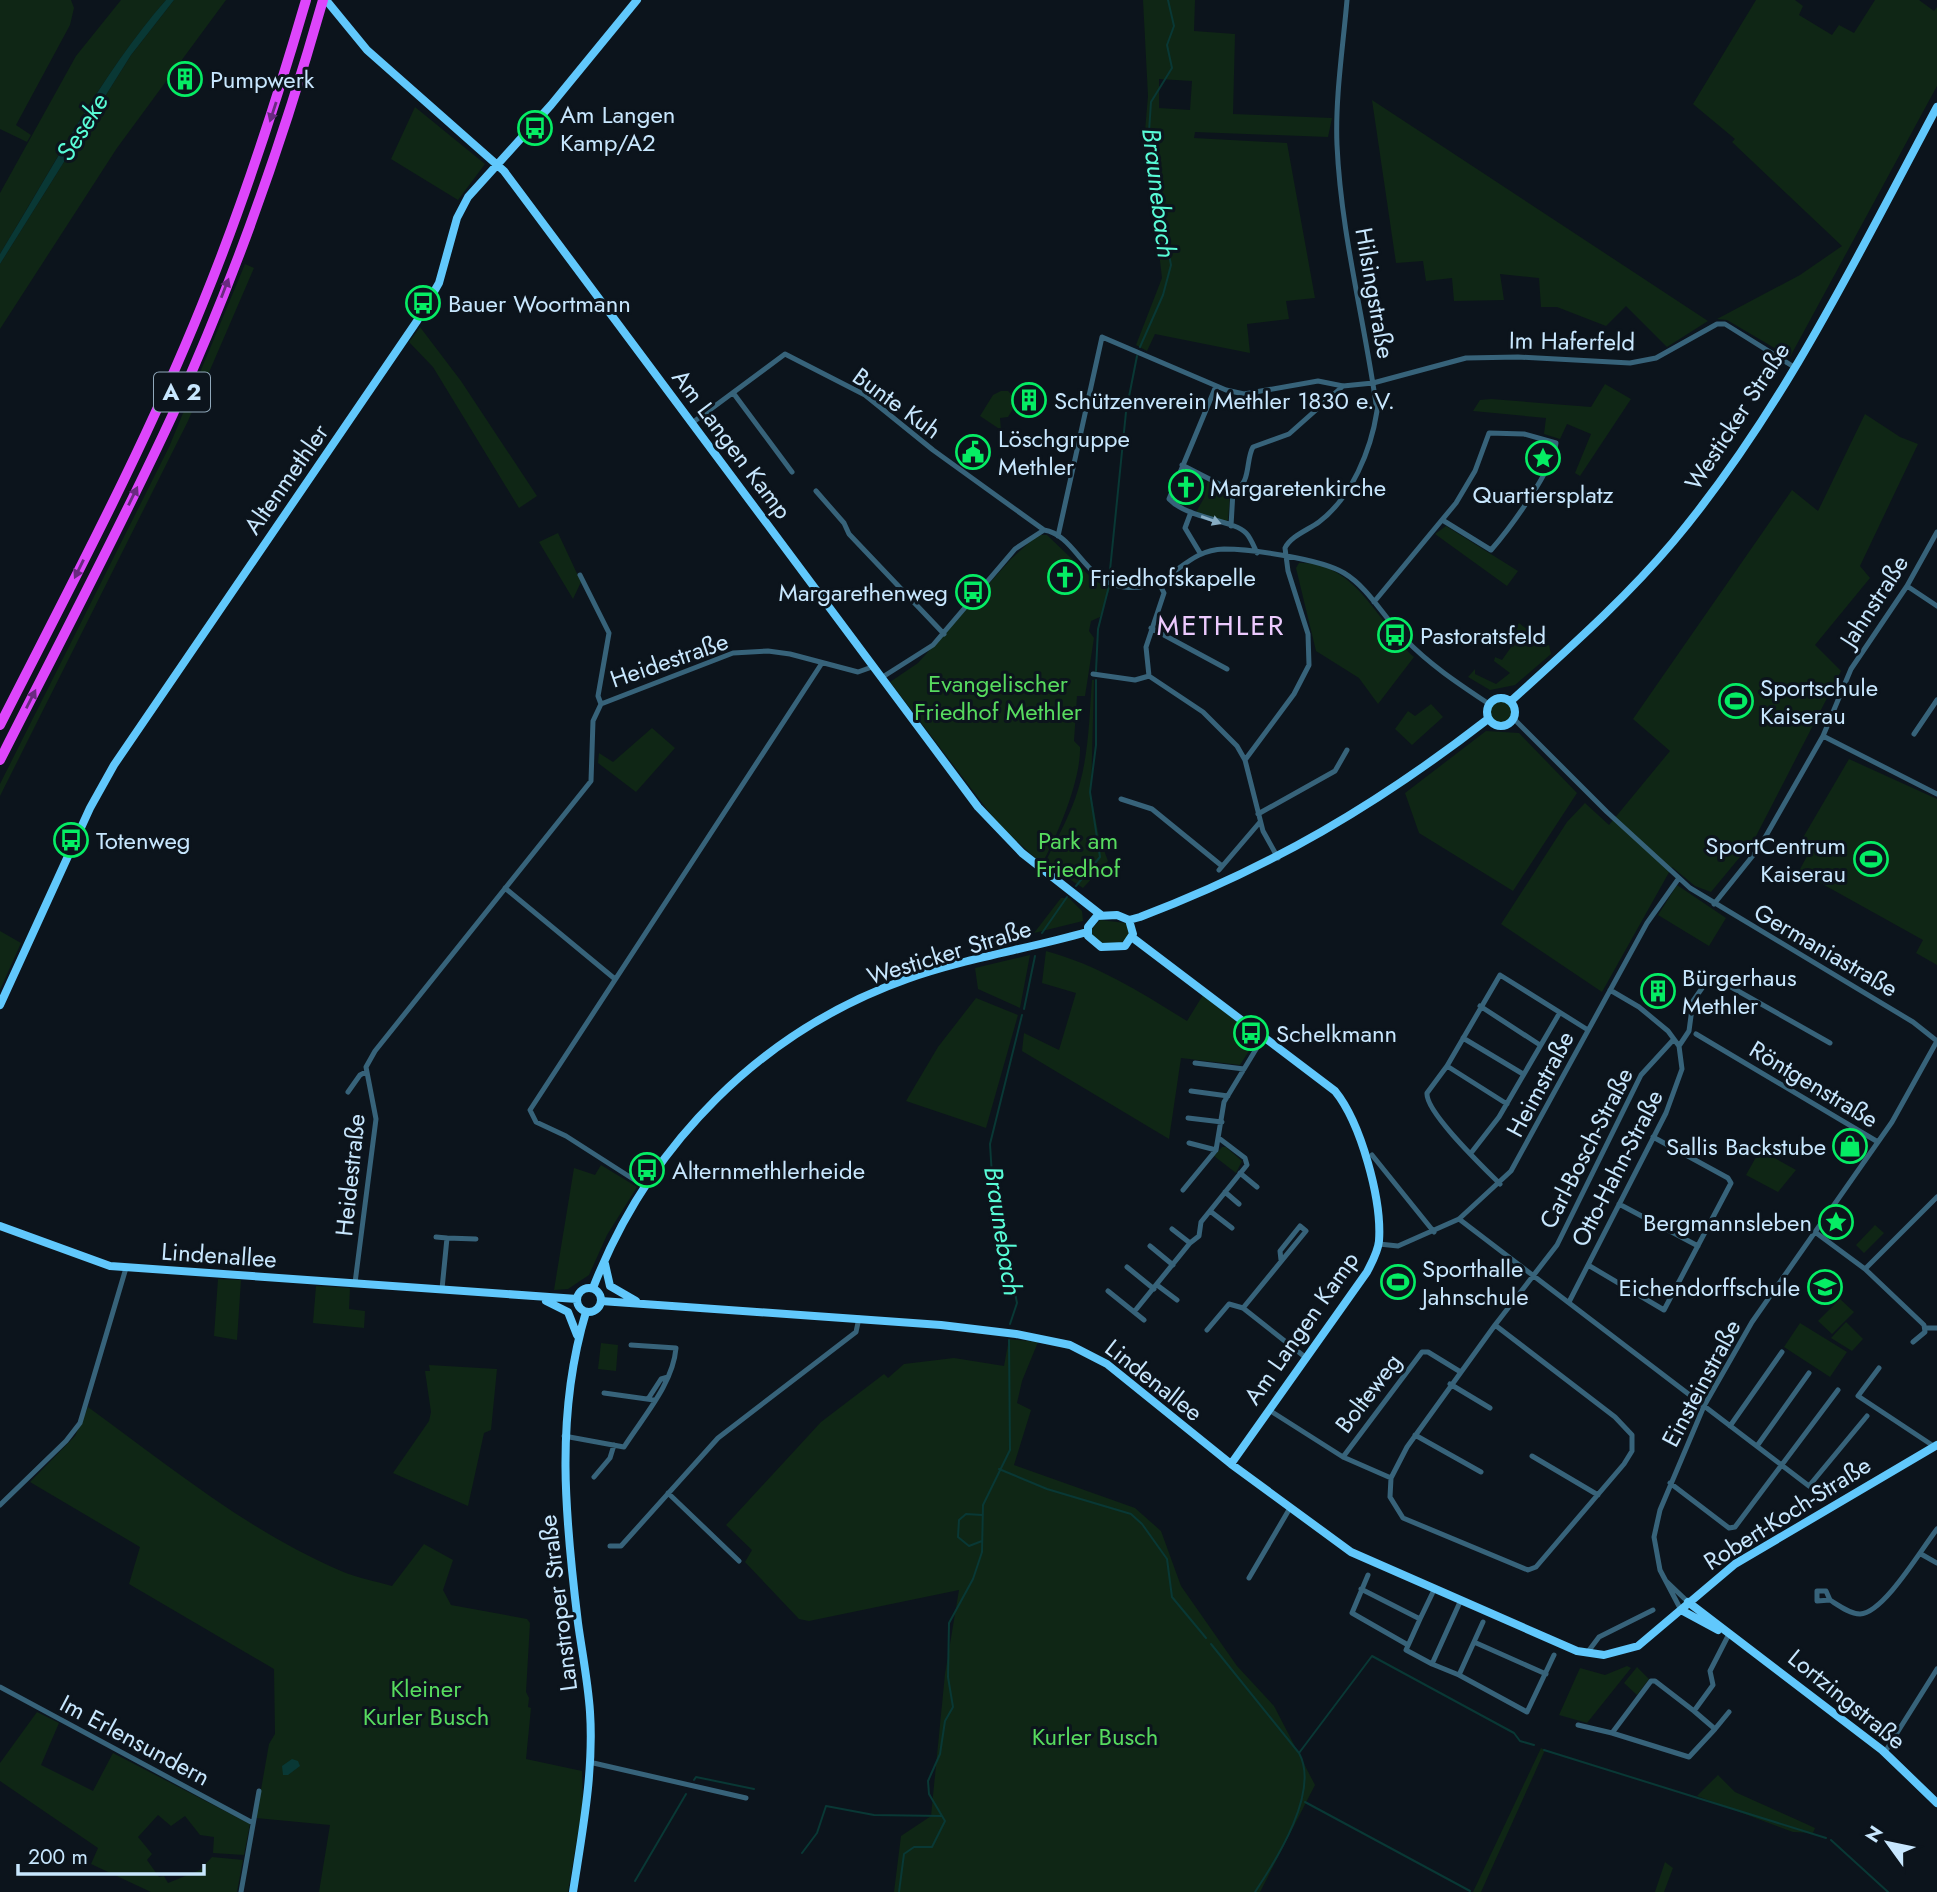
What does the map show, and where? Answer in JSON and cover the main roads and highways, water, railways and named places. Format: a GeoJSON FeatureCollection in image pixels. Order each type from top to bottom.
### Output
{"type":"FeatureCollection","features":[{"type":"Feature","properties":{"kind":"highway","name":"A 2"},"geometry":{"type":"LineString","coordinates":[[0,725],[119,489],[182,353],[257,159],[306,0]]}},
{"type":"Feature","properties":{"kind":"highway","name":"A 2"},"geometry":{"type":"LineString","coordinates":[[0,760],[134,495],[197,359],[271,165],[323,2]]}},
{"type":"Feature","properties":{"kind":"water","name":"Seseke"},"geometry":{"type":"Polygon","coordinates":[[[166,0],[174,0],[131,55],[0,264],[0,254],[78,123],[120,59],[166,0]]]}},
{"type":"Feature","properties":{"kind":"water"},"geometry":{"type":"Polygon","coordinates":[[[292,1759],[298,1761],[300,1766],[288,1775],[283,1775],[282,1766],[292,1759]]]}},
{"type":"Feature","properties":{"kind":"waterway","name":"Braunebach"},"geometry":{"type":"LineString","coordinates":[[1140,347],[1163,295],[1171,265],[1148,146],[1151,102],[1172,68],[1167,45],[1174,26],[1168,0]]}},
{"type":"Feature","properties":{"kind":"waterway","name":"Braunebach"},"geometry":{"type":"LineString","coordinates":[[1109,580],[1126,412],[1137,356]]}},
{"type":"Feature","properties":{"kind":"waterway","name":"Braunebach"},"geometry":{"type":"LineString","coordinates":[[1096,671],[1098,629],[1109,586]]}},
{"type":"Feature","properties":{"kind":"waterway","name":"Braunebach"},"geometry":{"type":"LineString","coordinates":[[1076,886],[1100,857],[1090,792],[1096,745],[1096,680]]}},
{"type":"Feature","properties":{"kind":"waterway","name":"Braunebach"},"geometry":{"type":"LineString","coordinates":[[1042,933],[1067,897]]}},
{"type":"Feature","properties":{"kind":"waterway","name":"Braunebach"},"geometry":{"type":"LineString","coordinates":[[1024,1009],[1035,956]]}},
{"type":"Feature","properties":{"kind":"waterway","name":"Braunebach"},"geometry":{"type":"LineString","coordinates":[[1010,1324],[1017,1303],[992,1176],[990,1144],[1022,1015]]}},
{"type":"Feature","properties":{"kind":"waterway","name":"Braunebach"},"geometry":{"type":"LineString","coordinates":[[899,1892],[904,1854],[914,1847],[932,1847],[945,1821],[929,1794],[928,1781],[940,1754],[945,1721],[953,1707],[948,1677],[949,1623],[973,1579],[982,1552],[983,1505],[1010,1450],[1009,1340]]}},
{"type":"Feature","properties":{"kind":"waterway"},"geometry":{"type":"LineString","coordinates":[[999,1469],[1047,1489],[1131,1514],[1142,1524],[1167,1559],[1172,1597],[1206,1638]]}},
{"type":"Feature","properties":{"kind":"waterway"},"geometry":{"type":"LineString","coordinates":[[982,1515],[966,1514],[959,1520],[958,1537],[969,1546],[982,1541]]}},
{"type":"Feature","properties":{"kind":"waterway"},"geometry":{"type":"LineString","coordinates":[[1211,1644],[1299,1753],[1304,1769],[1304,1786],[1293,1824],[1255,1892]]}},
{"type":"Feature","properties":{"kind":"waterway"},"geometry":{"type":"LineString","coordinates":[[1299,1753],[1372,1656],[1514,1733],[1520,1741],[1534,1745]]}},
{"type":"Feature","properties":{"kind":"waterway"},"geometry":{"type":"LineString","coordinates":[[1544,1750],[1826,1838]]}},
{"type":"Feature","properties":{"kind":"waterway"},"geometry":{"type":"LineString","coordinates":[[694,1780],[696,1777],[754,1789]]}},
{"type":"Feature","properties":{"kind":"waterway"},"geometry":{"type":"LineString","coordinates":[[635,1881],[686,1794]]}},
{"type":"Feature","properties":{"kind":"waterway"},"geometry":{"type":"LineString","coordinates":[[1305,1802],[1470,1891]]}},
{"type":"Feature","properties":{"kind":"waterway"},"geometry":{"type":"LineString","coordinates":[[802,1853],[817,1833],[826,1806],[874,1815],[942,1816]]}},
{"type":"Feature","properties":{"kind":"waterway"},"geometry":{"type":"LineString","coordinates":[[1831,1840],[1888,1892]]}},
{"type":"Feature","properties":{"kind":"place","name":"Pumpwerk"},"geometry":{"type":"Point","coordinates":[185,79]}},
{"type":"Feature","properties":{"kind":"place","name":"Am Langen Kamp/A2"},"geometry":{"type":"Point","coordinates":[535,128]}},
{"type":"Feature","properties":{"kind":"place","name":"Bauer Woortmann"},"geometry":{"type":"Point","coordinates":[423,303]}},
{"type":"Feature","properties":{"kind":"place","name":"Schützenverein Methler 1830 e.V."},"geometry":{"type":"Point","coordinates":[1029,400]}},
{"type":"Feature","properties":{"kind":"place","name":"Löschgruppe Methler"},"geometry":{"type":"Point","coordinates":[973,452]}},
{"type":"Feature","properties":{"kind":"place","name":"Quartiersplatz"},"geometry":{"type":"Point","coordinates":[1543,458]}},
{"type":"Feature","properties":{"kind":"place","name":"Margaretenkirche"},"geometry":{"type":"Point","coordinates":[1186,487]}},
{"type":"Feature","properties":{"kind":"place","name":"Friedhofskapelle"},"geometry":{"type":"Point","coordinates":[1065,577]}},
{"type":"Feature","properties":{"kind":"place","name":"Margarethenweg"},"geometry":{"type":"Point","coordinates":[973,592]}},
{"type":"Feature","properties":{"kind":"place","name":"Pastoratsfeld"},"geometry":{"type":"Point","coordinates":[1395,635]}},
{"type":"Feature","properties":{"kind":"place","name":"Sportschule Kaiserau"},"geometry":{"type":"Point","coordinates":[1736,701]}},
{"type":"Feature","properties":{"kind":"place","name":"Totenweg"},"geometry":{"type":"Point","coordinates":[71,840]}},
{"type":"Feature","properties":{"kind":"place","name":"SportCentrum Kaiserau"},"geometry":{"type":"Point","coordinates":[1871,859]}},
{"type":"Feature","properties":{"kind":"place","name":"Bürgerhaus Methler"},"geometry":{"type":"Point","coordinates":[1658,991]}},
{"type":"Feature","properties":{"kind":"place","name":"Schelkmann"},"geometry":{"type":"Point","coordinates":[1251,1033]}},
{"type":"Feature","properties":{"kind":"place","name":"Sallis Backstube"},"geometry":{"type":"Point","coordinates":[1850,1146]}},
{"type":"Feature","properties":{"kind":"place","name":"Alternmethlerheide"},"geometry":{"type":"Point","coordinates":[647,1170]}},
{"type":"Feature","properties":{"kind":"place","name":"Bergmannsleben"},"geometry":{"type":"Point","coordinates":[1836,1222]}},
{"type":"Feature","properties":{"kind":"place","name":"Sporthalle Jahnschule"},"geometry":{"type":"Point","coordinates":[1398,1282]}},
{"type":"Feature","properties":{"kind":"place","name":"Eichendorffschule"},"geometry":{"type":"Point","coordinates":[1825,1287]}},
{"type":"Feature","properties":{"kind":"district","name":"METHLER"},"geometry":{"type":"Point","coordinates":[1221,625]}},
{"type":"Feature","properties":{"kind":"park label","name":"Evangelischer Friedhof Methler"},"geometry":{"type":"Point","coordinates":[998,697]}},
{"type":"Feature","properties":{"kind":"park label","name":"Park am Friedhof"},"geometry":{"type":"Point","coordinates":[1078,854]}},
{"type":"Feature","properties":{"kind":"park label","name":"Kleiner Kurler Busch"},"geometry":{"type":"Point","coordinates":[426,1702]}},
{"type":"Feature","properties":{"kind":"park label","name":"Kurler Busch"},"geometry":{"type":"Point","coordinates":[1095,1736]}}]}
